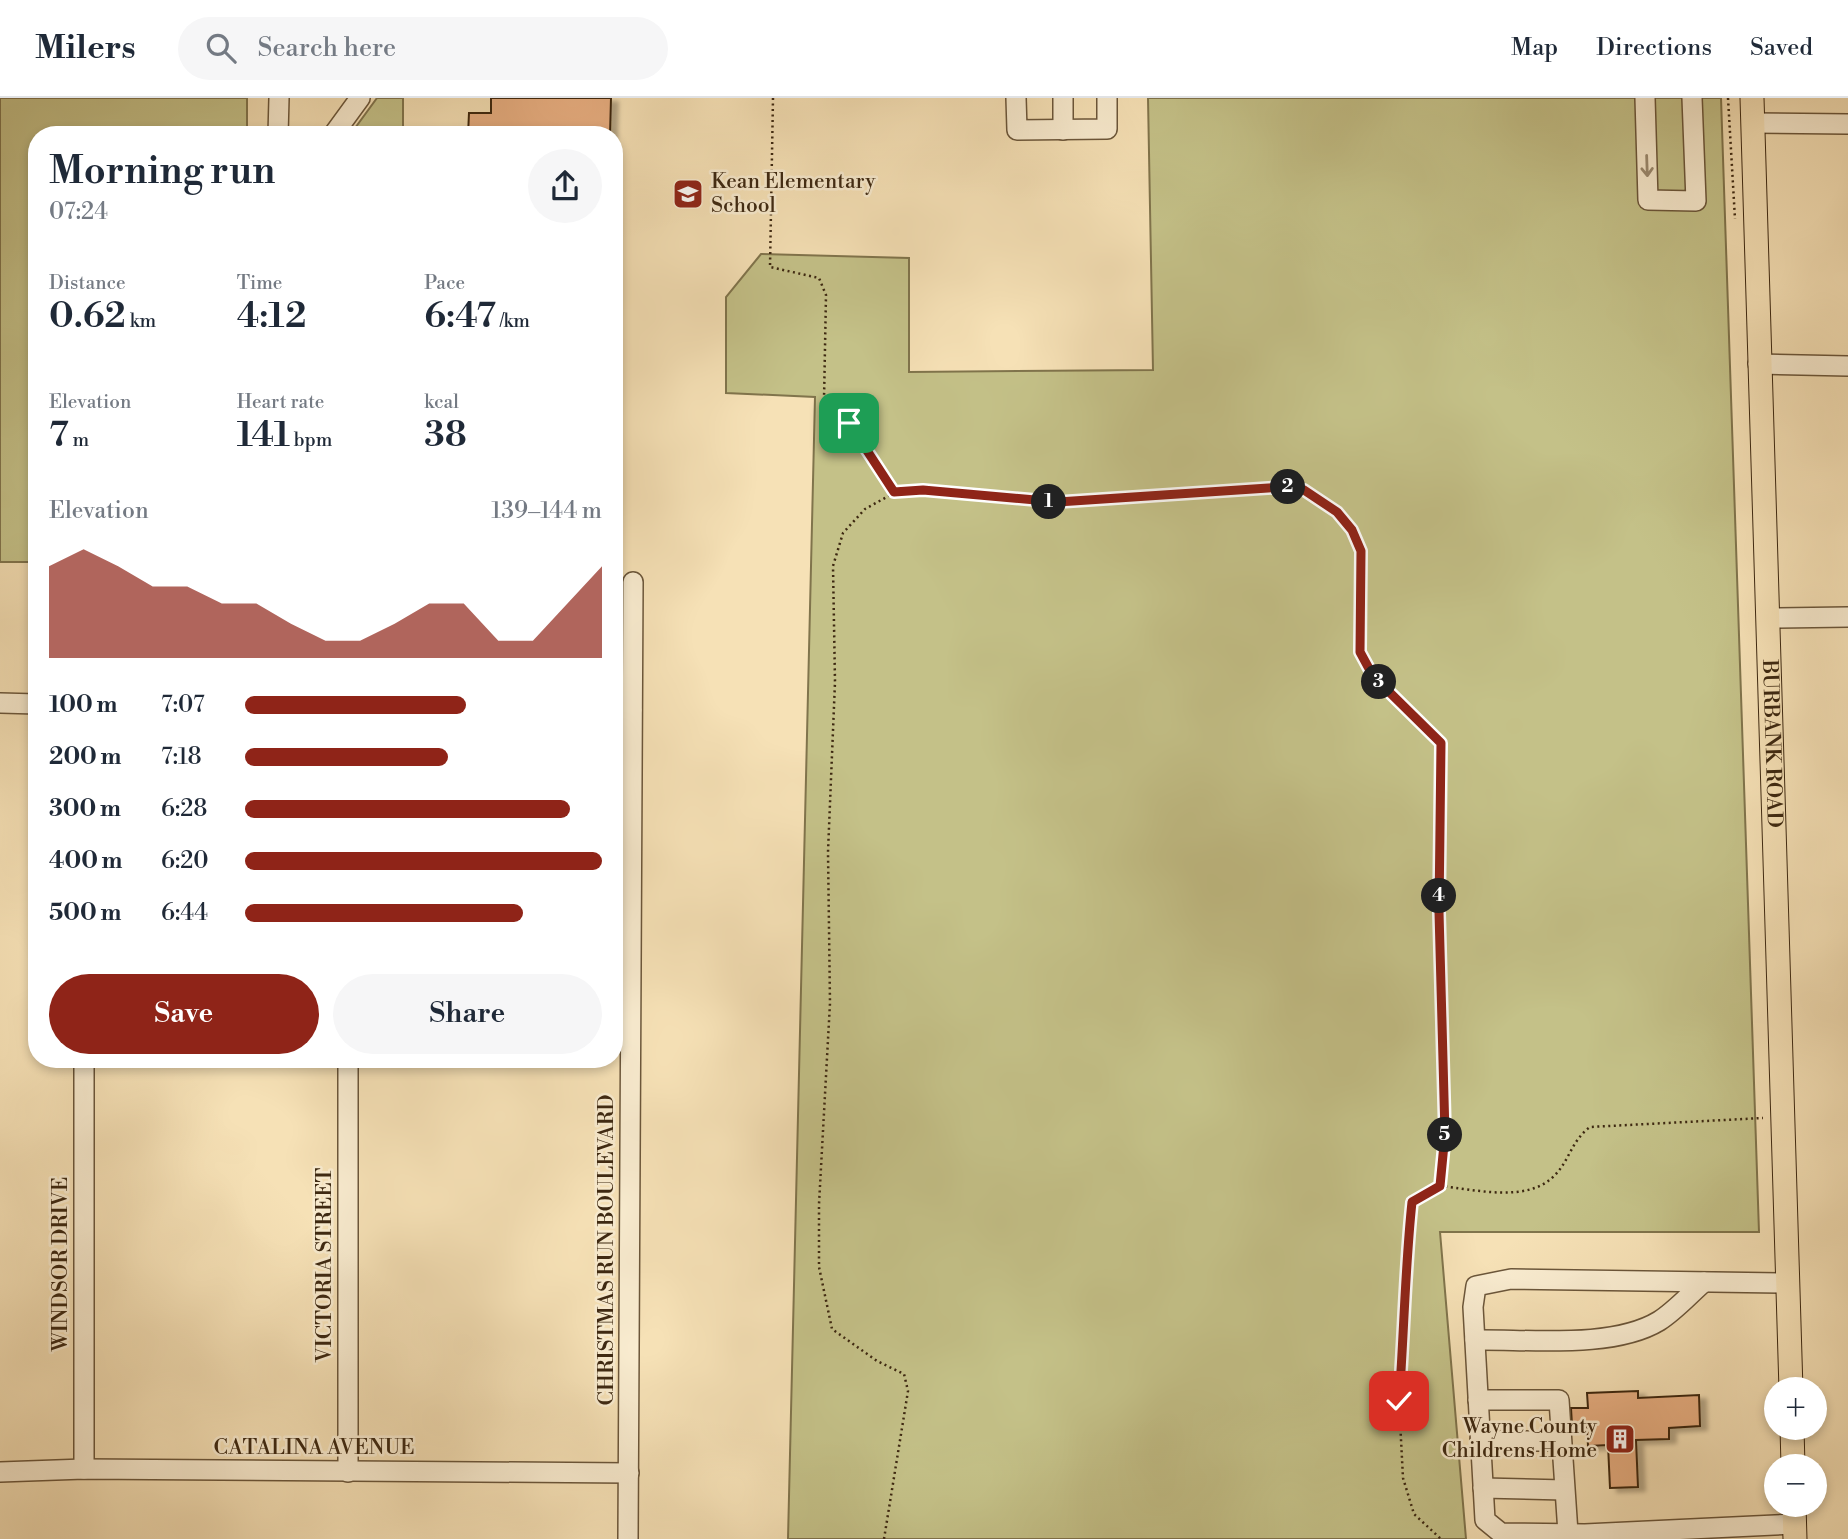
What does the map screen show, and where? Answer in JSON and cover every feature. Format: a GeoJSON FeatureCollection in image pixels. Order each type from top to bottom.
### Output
{"type":"FeatureCollection","features":[{"type":"Feature","properties":{"kind":"main road","name":"BURBANK ROAD"},"geometry":{"type":"LineString","coordinates":[[1752,98],[1791,1377]]}},
{"type":"Feature","properties":{"kind":"street"},"geometry":{"type":"LineString","coordinates":[[278,126],[279,98]]}},
{"type":"Feature","properties":{"kind":"street"},"geometry":{"type":"LineString","coordinates":[[340,126],[360,98]]}},
{"type":"Feature","properties":{"kind":"street"},"geometry":{"type":"LineString","coordinates":[[1016,98],[1017,130],[1107,129],[1107,98]]}},
{"type":"Feature","properties":{"kind":"street"},"geometry":{"type":"LineString","coordinates":[[1063,98],[1063,130]]}},
{"type":"Feature","properties":{"kind":"street"},"geometry":{"type":"LineString","coordinates":[[1645,98],[1648,200],[1696,201],[1692,98]]}},
{"type":"Feature","properties":{"kind":"street"},"geometry":{"type":"LineString","coordinates":[[1753,123],[1848,124]]}},
{"type":"Feature","properties":{"kind":"street"},"geometry":{"type":"LineString","coordinates":[[1758,364],[1848,366]]}},
{"type":"Feature","properties":{"kind":"street","name":"CHRISTMAS RUN BOULEVARD"},"geometry":{"type":"LineString","coordinates":[[628,1539],[623,710],[633,582]]}},
{"type":"Feature","properties":{"kind":"street"},"geometry":{"type":"LineString","coordinates":[[1769,618],[1848,617]]}},
{"type":"Feature","properties":{"kind":"street"},"geometry":{"type":"LineString","coordinates":[[0,703],[28,704]]}},
{"type":"Feature","properties":{"kind":"street","name":"WINDSOR DRIVE"},"geometry":{"type":"LineString","coordinates":[[84,1068],[84,1469]]}},
{"type":"Feature","properties":{"kind":"street","name":"VICTORIA STREET"},"geometry":{"type":"LineString","coordinates":[[348,1068],[348,1472]]}},
{"type":"Feature","properties":{"kind":"street"},"geometry":{"type":"LineString","coordinates":[[1788,1283],[1511,1279],[1476,1286],[1475,1340],[1485,1520],[1501,1533],[1568,1534],[1795,1523]]}},
{"type":"Feature","properties":{"kind":"street"},"geometry":{"type":"LineString","coordinates":[[1475,1340],[1589,1338],[1633,1332],[1659,1321],[1704,1282]]}},
{"type":"Feature","properties":{"kind":"street"},"geometry":{"type":"LineString","coordinates":[[1478,1401],[1559,1400],[1568,1534]]}},
{"type":"Feature","properties":{"kind":"street"},"geometry":{"type":"LineString","coordinates":[[1480,1441],[1561,1441]]}},
{"type":"Feature","properties":{"kind":"street","name":"CATALINA AVENUE"},"geometry":{"type":"LineString","coordinates":[[0,1472],[84,1469],[629,1473]]}},
{"type":"Feature","properties":{"kind":"street"},"geometry":{"type":"LineString","coordinates":[[1483,1488],[1564,1490]]}},
{"type":"Feature","properties":{"kind":"path"},"geometry":{"type":"LineString","coordinates":[[773,98],[770,267],[819,278],[826,296],[824,400],[849,423],[894,492]]}},
{"type":"Feature","properties":{"kind":"path"},"geometry":{"type":"LineString","coordinates":[[884,1539],[908,1391],[904,1374],[877,1361],[832,1329],[819,1267],[819,1204],[830,1003],[828,852],[835,682],[833,566],[843,533],[865,509],[894,492],[923,490],[1058,502],[1285,487],[1304,490],[1337,512],[1352,530],[1361,551],[1360,652],[1373,676],[1441,743],[1439,912],[1445,1134],[1440,1186]]}},
{"type":"Feature","properties":{"kind":"path"},"geometry":{"type":"LineString","coordinates":[[1441,1539],[1414,1514],[1403,1478],[1399,1401],[1406,1318],[1406,1258],[1412,1202],[1440,1186],[1515,1192],[1539,1188],[1556,1175],[1572,1145],[1590,1128],[1766,1118]]}},
{"type":"Feature","properties":{"kind":"shaded area"},"geometry":{"type":"Polygon","coordinates":[[[0,98],[247,98],[247,126],[28,126],[28,562],[0,562],[0,98]]]}},
{"type":"Feature","properties":{"kind":"shaded area"},"geometry":{"type":"Polygon","coordinates":[[[377,98],[403,98],[403,126],[357,126],[377,98]]]}},
{"type":"Feature","properties":{"kind":"shaded area"},"geometry":{"type":"Polygon","coordinates":[[[1148,98],[1721,98],[1759,1232],[1440,1232],[1466,1539],[788,1539],[815,397],[726,393],[726,297],[761,254],[909,258],[909,372],[1153,370],[1148,98]]]}},
{"type":"Feature","properties":{"kind":"building"},"geometry":{"type":"Polygon","coordinates":[[[491,98],[611,98],[610,126],[468,126],[469,113],[491,113],[491,98]]]}},
{"type":"Feature","properties":{"kind":"building","name":"Wayne County Childrens Home"},"geometry":{"type":"Polygon","coordinates":[[[1638,1391],[1638,1398],[1699,1395],[1700,1426],[1669,1428],[1669,1439],[1636,1440],[1638,1487],[1610,1488],[1608,1445],[1588,1446],[1587,1424],[1572,1425],[1571,1408],[1588,1408],[1587,1393],[1638,1391]]]}},
{"type":"Feature","properties":{"kind":"place","name":"Kean Elementary School"},"geometry":{"type":"Point","coordinates":[688,194]}},
{"type":"Feature","properties":{"kind":"place","name":"Wayne County Childrens Home"},"geometry":{"type":"Point","coordinates":[1620,1439]}},
{"type":"Feature","properties":{"kind":"route"},"geometry":{"type":"LineString","coordinates":[[849,423],[894,492],[923,490],[1023,501],[1058,502],[1285,487],[1304,490],[1337,512],[1352,530],[1361,551],[1360,652],[1373,676],[1441,743],[1439,912],[1445,1134],[1440,1186],[1412,1202],[1406,1258],[1406,1318],[1399,1401]]}}]}
